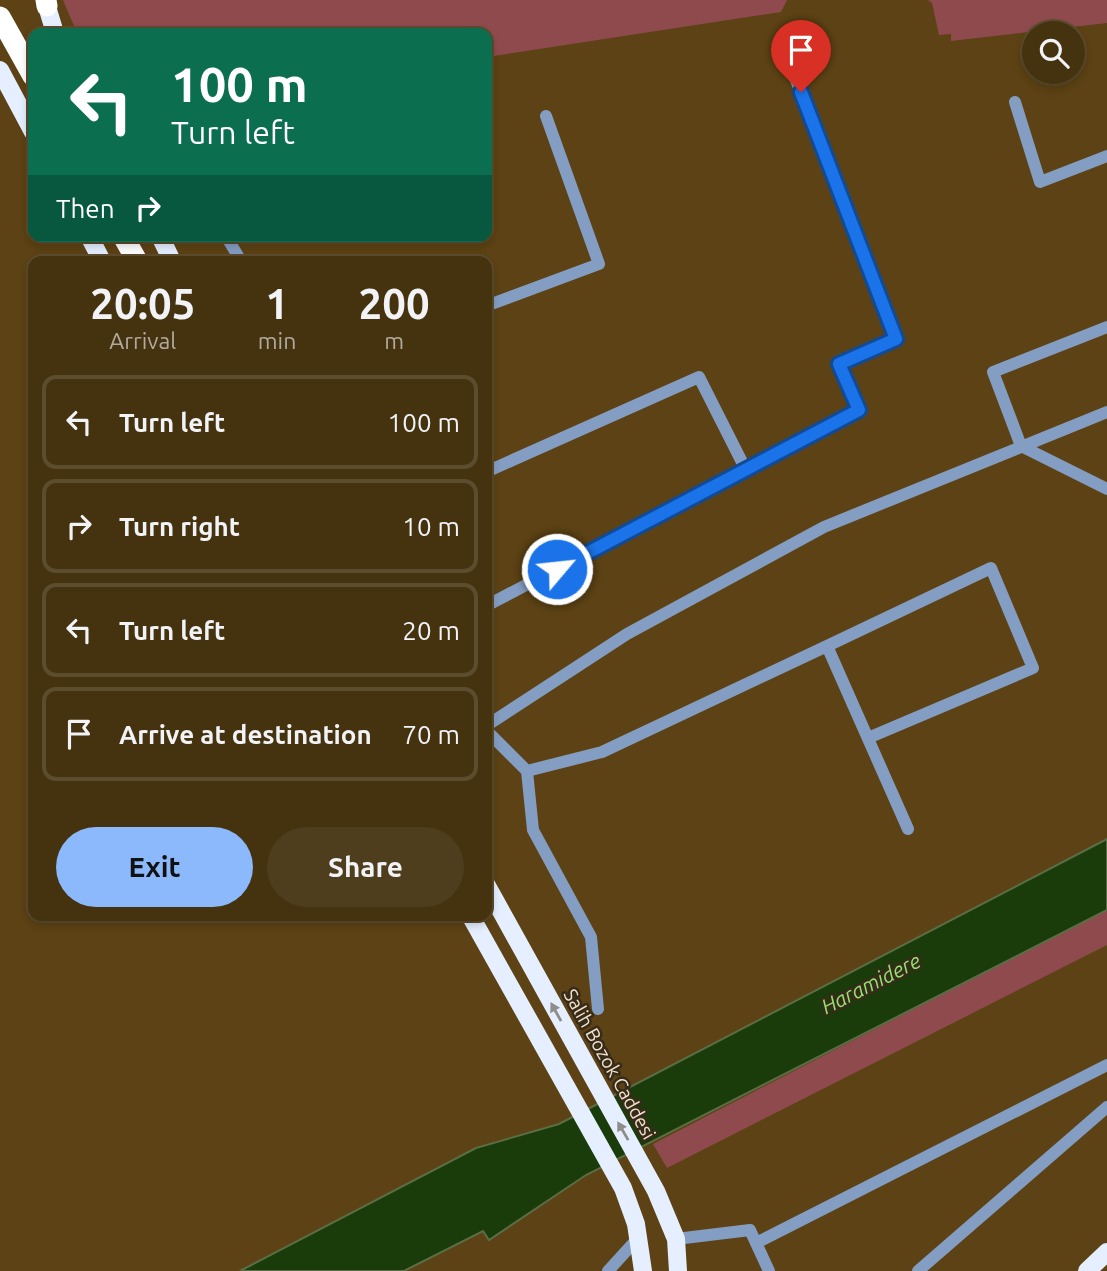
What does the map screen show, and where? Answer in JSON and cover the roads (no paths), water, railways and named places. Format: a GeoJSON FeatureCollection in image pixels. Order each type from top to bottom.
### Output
{"type":"FeatureCollection","features":[{"type":"Feature","properties":{"kind":"highway"},"geometry":{"type":"LineString","coordinates":[[0,17],[28,67]]}},
{"type":"Feature","properties":{"kind":"main road"},"geometry":{"type":"LineString","coordinates":[[46,2],[54,28]]}},
{"type":"Feature","properties":{"kind":"main road"},"geometry":{"type":"LineString","coordinates":[[0,70],[28,123]]}},
{"type":"Feature","properties":{"kind":"main road","name":"Salih Bozok Caddesi"},"geometry":{"type":"LineString","coordinates":[[492,895],[656,1191],[676,1239],[678,1271]]}},
{"type":"Feature","properties":{"kind":"main road"},"geometry":{"type":"LineString","coordinates":[[473,921],[623,1188],[639,1237],[643,1271]]}},
{"type":"Feature","properties":{"kind":"main road"},"geometry":{"type":"LineString","coordinates":[[1087,1271],[1107,1252]]}},
{"type":"Feature","properties":{"kind":"lane"},"geometry":{"type":"LineString","coordinates":[[492,603],[859,410],[839,364],[896,339],[791,68]]}},
{"type":"Feature","properties":{"kind":"lane"},"geometry":{"type":"LineString","coordinates":[[1015,102],[1040,182],[1107,156]]}},
{"type":"Feature","properties":{"kind":"lane"},"geometry":{"type":"LineString","coordinates":[[492,304],[599,264],[545,117]]}},
{"type":"Feature","properties":{"kind":"lane"},"geometry":{"type":"LineString","coordinates":[[1107,327],[993,372],[1021,446],[1107,489]]}},
{"type":"Feature","properties":{"kind":"lane"},"geometry":{"type":"LineString","coordinates":[[492,469],[699,377],[746,470]]}},
{"type":"Feature","properties":{"kind":"lane"},"geometry":{"type":"LineString","coordinates":[[492,724],[627,634],[824,527],[1107,412]]}},
{"type":"Feature","properties":{"kind":"lane"},"geometry":{"type":"LineString","coordinates":[[527,771],[602,752],[991,568],[1033,668],[868,738]]}},
{"type":"Feature","properties":{"kind":"lane"},"geometry":{"type":"LineString","coordinates":[[827,646],[908,830]]}},
{"type":"Feature","properties":{"kind":"lane"},"geometry":{"type":"LineString","coordinates":[[492,734],[527,771],[533,830],[591,937],[598,1009]]}},
{"type":"Feature","properties":{"kind":"lane"},"geometry":{"type":"LineString","coordinates":[[756,1243],[1107,1065]]}},
{"type":"Feature","properties":{"kind":"lane"},"geometry":{"type":"LineString","coordinates":[[918,1271],[1107,1107]]}},
{"type":"Feature","properties":{"kind":"lane"},"geometry":{"type":"LineString","coordinates":[[676,1239],[750,1230],[769,1271]]}},
{"type":"Feature","properties":{"kind":"lane"},"geometry":{"type":"LineString","coordinates":[[608,1271],[639,1237]]}},
{"type":"Feature","properties":{"kind":"water","name":"Haramidere"},"geometry":{"type":"Polygon","coordinates":[[[1107,839],[1107,910],[586,1175],[489,1240],[483,1231],[404,1271],[240,1271],[476,1148],[559,1124],[1107,839]]]}}]}
